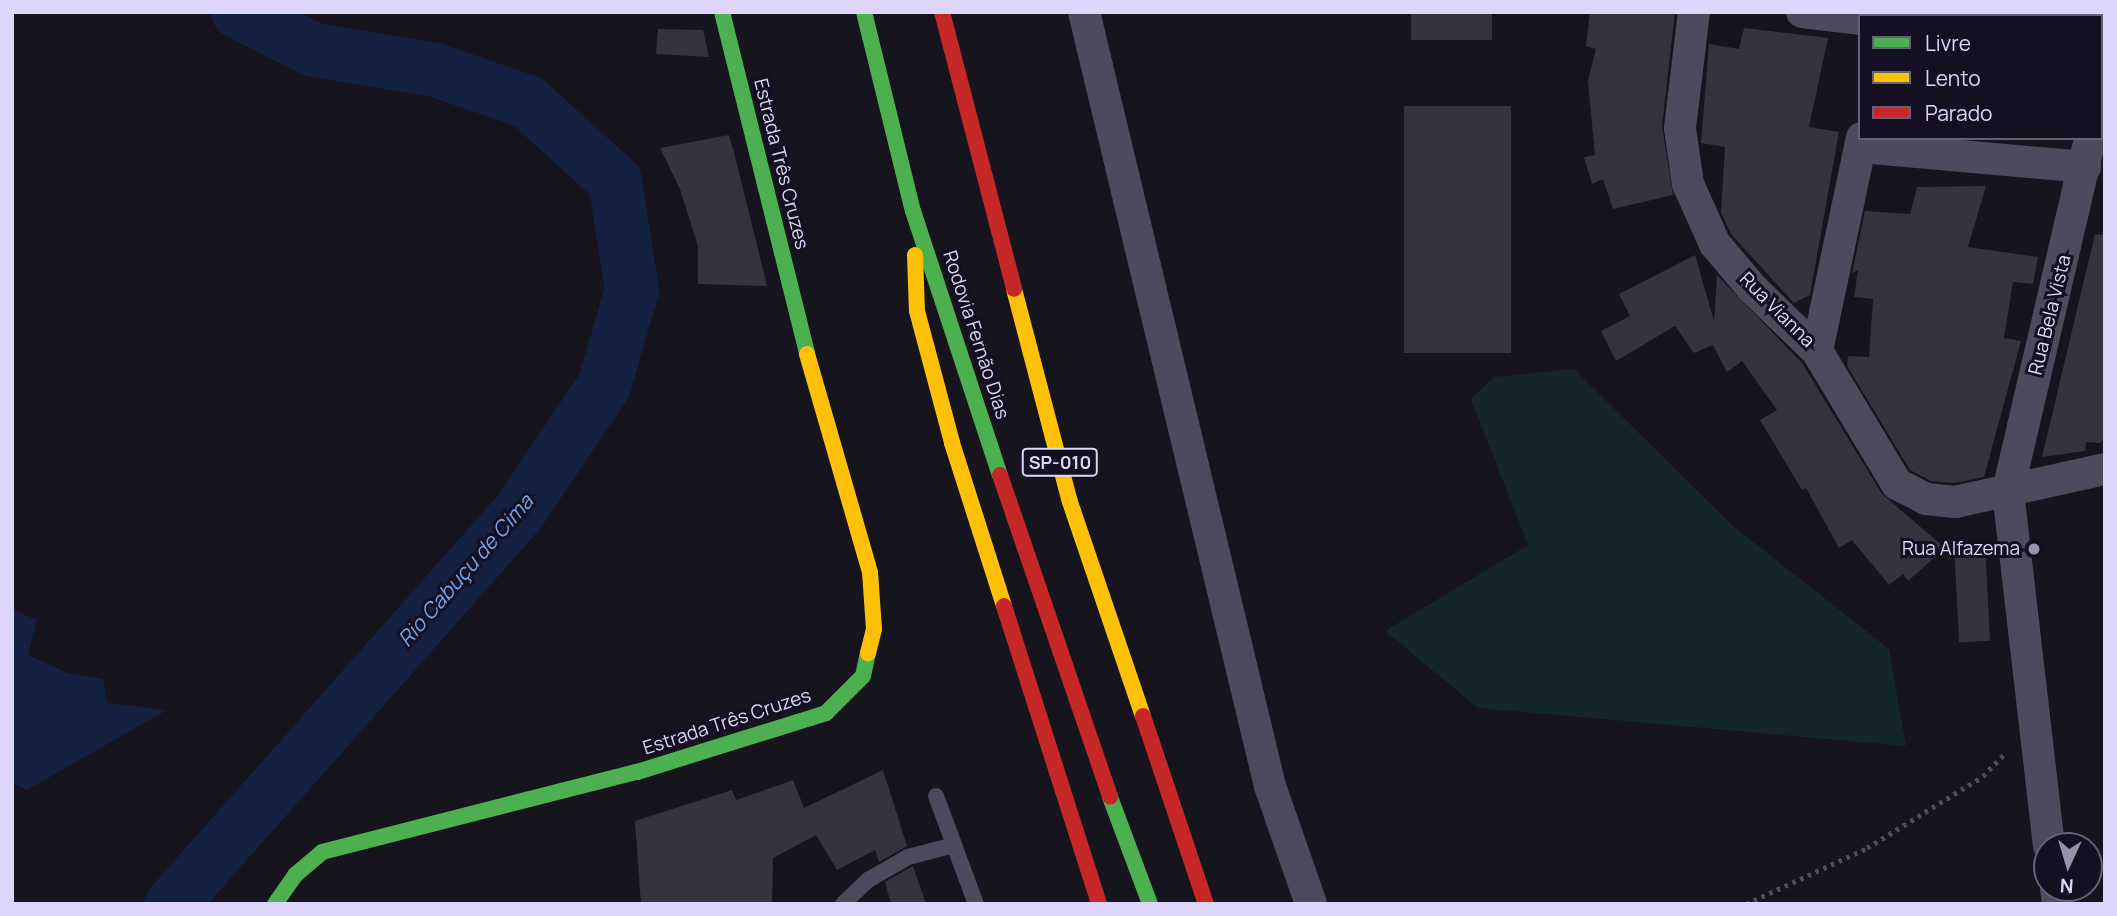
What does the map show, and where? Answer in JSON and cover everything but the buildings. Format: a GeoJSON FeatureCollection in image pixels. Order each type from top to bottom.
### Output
{"type":"FeatureCollection","features":[{"type":"Feature","properties":{"kind":"main road","name":"Estrada Três Cruzes"},"geometry":{"type":"LineString","coordinates":[[275,904],[295,875],[322,852],[637,772],[769,732],[826,713],[863,676],[874,629],[870,572],[816,390],[722,12]]}},
{"type":"Feature","properties":{"kind":"main road","name":"Rodovia Fernão Dias"},"geometry":{"type":"LineString","coordinates":[[864,12],[913,211],[1065,675],[1150,904]]}},
{"type":"Feature","properties":{"kind":"main road","name":"SP-010"},"geometry":{"type":"LineString","coordinates":[[942,12],[1070,502],[1198,879],[1209,904]]}},
{"type":"Feature","properties":{"kind":"main road"},"geometry":{"type":"LineString","coordinates":[[913,211],[917,311],[927,351],[1003,613],[1099,904]]}},
{"type":"Feature","properties":{"kind":"street"},"geometry":{"type":"LineString","coordinates":[[1084,12],[1269,786],[1311,904]]}},
{"type":"Feature","properties":{"kind":"street","name":"Rua Vianna"},"geometry":{"type":"LineString","coordinates":[[1694,12],[1680,128],[1688,184],[1714,244],[1752,288],[1817,351],[1897,484],[1926,499],[1955,502],[2105,470]]}},
{"type":"Feature","properties":{"kind":"street"},"geometry":{"type":"LineString","coordinates":[[1802,12],[1858,19]]}},
{"type":"Feature","properties":{"kind":"street"},"geometry":{"type":"LineString","coordinates":[[1817,351],[1861,142],[2087,153]]}},
{"type":"Feature","properties":{"kind":"street","name":"Rua Bela Vista"},"geometry":{"type":"LineString","coordinates":[[2008,491],[2087,153]]}},
{"type":"Feature","properties":{"kind":"street"},"geometry":{"type":"LineString","coordinates":[[2008,491],[2047,832]]}},
{"type":"Feature","properties":{"kind":"lane"},"geometry":{"type":"LineString","coordinates":[[936,796],[976,904]]}},
{"type":"Feature","properties":{"kind":"lane"},"geometry":{"type":"LineString","coordinates":[[843,904],[868,880],[908,857],[954,845]]}},
{"type":"Feature","properties":{"kind":"path"},"geometry":{"type":"LineString","coordinates":[[1746,904],[1867,848],[1983,776],[2034,723]]}},
{"type":"Feature","properties":{"kind":"shaded area"},"geometry":{"type":"Polygon","coordinates":[[[1574,369],[1733,526],[1889,649],[1906,746],[1478,708],[1385,631],[1528,545],[1471,399],[1494,377],[1574,369]]]}},
{"type":"Feature","properties":{"kind":"water"},"geometry":{"type":"Polygon","coordinates":[[[12,609],[37,620],[28,655],[68,673],[103,679],[107,703],[167,710],[27,790],[12,783],[12,609]]]}},
{"type":"Feature","properties":{"kind":"waterway","name":"Rio Cabuçu de Cima"},"geometry":{"type":"LineString","coordinates":[[172,904],[519,512],[604,386],[632,290],[615,181],[528,102],[435,70],[314,50],[238,12]]}},
{"type":"Feature","properties":{"kind":"traffic: fast"},"geometry":{"type":"LineString","coordinates":[[722,12],[807,354]]}},
{"type":"Feature","properties":{"kind":"traffic: fast"},"geometry":{"type":"LineString","coordinates":[[864,12],[913,211],[1000,475]]}},
{"type":"Feature","properties":{"kind":"traffic: fast"},"geometry":{"type":"LineString","coordinates":[[275,904],[295,875],[322,852],[637,772],[826,713],[863,676],[868,653]]}},
{"type":"Feature","properties":{"kind":"traffic: fast"},"geometry":{"type":"LineString","coordinates":[[1110,797],[1150,904]]}},
{"type":"Feature","properties":{"kind":"traffic: slow"},"geometry":{"type":"LineString","coordinates":[[915,255],[917,311],[952,443],[1004,606]]}},
{"type":"Feature","properties":{"kind":"traffic: slow"},"geometry":{"type":"LineString","coordinates":[[1014,289],[1070,502],[1143,716]]}},
{"type":"Feature","properties":{"kind":"traffic: slow"},"geometry":{"type":"LineString","coordinates":[[807,354],[870,572],[874,629],[868,653]]}},
{"type":"Feature","properties":{"kind":"traffic: jam"},"geometry":{"type":"LineString","coordinates":[[942,12],[1014,289]]}},
{"type":"Feature","properties":{"kind":"traffic: jam"},"geometry":{"type":"LineString","coordinates":[[1000,475],[1110,797]]}},
{"type":"Feature","properties":{"kind":"traffic: jam"},"geometry":{"type":"LineString","coordinates":[[1004,606],[1099,904]]}},
{"type":"Feature","properties":{"kind":"traffic: jam"},"geometry":{"type":"LineString","coordinates":[[1143,716],[1206,904]]}},
{"type":"Feature","properties":{"kind":"place","name":"Rua Alfazema"},"geometry":{"type":"Point","coordinates":[2034,549]}}]}
